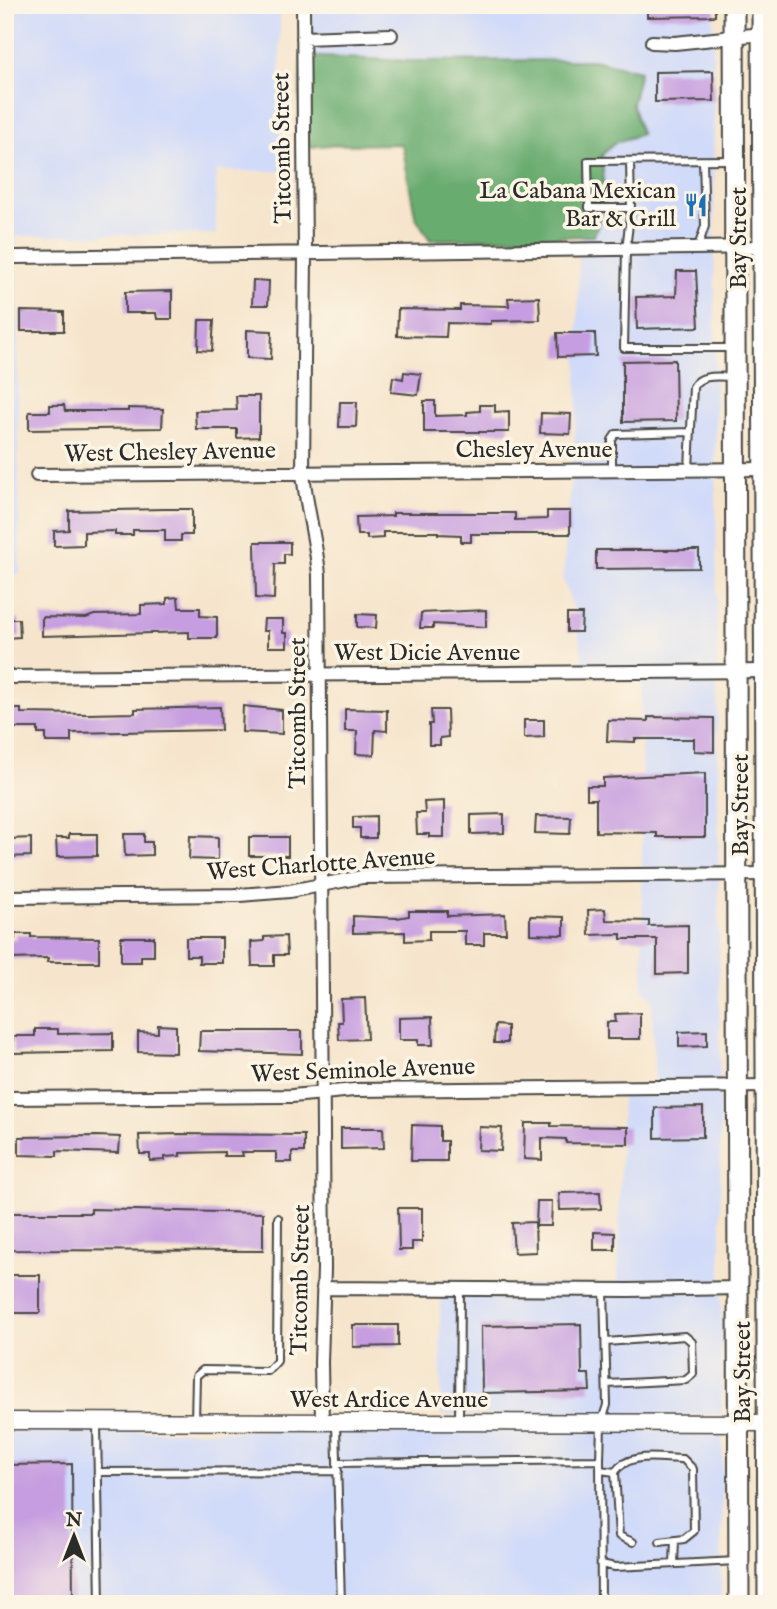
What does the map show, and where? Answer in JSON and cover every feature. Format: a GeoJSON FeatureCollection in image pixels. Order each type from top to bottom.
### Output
{"type":"FeatureCollection","features":[{"type":"Feature","properties":{"kind":"main road","name":"Bay Street"},"geometry":{"type":"LineString","coordinates":[[734,5],[737,874],[730,1086],[739,1288],[739,1604]]}},
{"type":"Feature","properties":{"kind":"main road","name":"Bay Street"},"geometry":{"type":"LineString","coordinates":[[762,5],[767,33],[768,247],[769,1595]]}},
{"type":"Feature","properties":{"kind":"street","name":"Titcomb Street"},"geometry":{"type":"LineString","coordinates":[[303,5],[303,473],[318,568],[323,1093],[321,1362],[329,1423]]}},
{"type":"Feature","properties":{"kind":"street"},"geometry":{"type":"LineString","coordinates":[[652,42],[676,43],[767,33]]}},
{"type":"Feature","properties":{"kind":"street"},"geometry":{"type":"LineString","coordinates":[[303,38],[391,35]]}},
{"type":"Feature","properties":{"kind":"street"},"geometry":{"type":"LineString","coordinates":[[16,257],[768,247]]}},
{"type":"Feature","properties":{"kind":"street","name":"Chesley Avenue"},"geometry":{"type":"LineString","coordinates":[[303,473],[768,469]]}},
{"type":"Feature","properties":{"kind":"street","name":"West Chesley Avenue"},"geometry":{"type":"LineString","coordinates":[[37,475],[303,473]]}},
{"type":"Feature","properties":{"kind":"street","name":"West Dicie Avenue"},"geometry":{"type":"LineString","coordinates":[[5,677],[768,671]]}},
{"type":"Feature","properties":{"kind":"street","name":"West Charlotte Avenue"},"geometry":{"type":"LineString","coordinates":[[5,897],[240,895],[290,891],[340,880],[375,877],[769,874]]}},
{"type":"Feature","properties":{"kind":"street","name":"West Seminole Avenue"},"geometry":{"type":"LineString","coordinates":[[5,1098],[292,1096],[354,1090],[769,1086]]}},
{"type":"Feature","properties":{"kind":"street"},"geometry":{"type":"LineString","coordinates":[[323,1288],[739,1288]]}},
{"type":"Feature","properties":{"kind":"street","name":"West Ardice Avenue"},"geometry":{"type":"LineString","coordinates":[[5,1422],[769,1423]]}},
{"type":"Feature","properties":{"kind":"lane"},"geometry":{"type":"LineString","coordinates":[[631,208],[589,208],[588,161],[735,160]]}},
{"type":"Feature","properties":{"kind":"lane"},"geometry":{"type":"LineString","coordinates":[[698,247],[705,226],[704,161]]}},
{"type":"Feature","properties":{"kind":"lane"},"geometry":{"type":"LineString","coordinates":[[630,162],[631,208],[626,249],[624,348],[735,348]]}},
{"type":"Feature","properties":{"kind":"lane"},"geometry":{"type":"LineString","coordinates":[[690,469],[693,387],[696,381],[703,378],[735,377]]}},
{"type":"Feature","properties":{"kind":"lane"},"geometry":{"type":"LineString","coordinates":[[612,470],[612,440],[616,434],[691,432]]}},
{"type":"Feature","properties":{"kind":"lane"},"geometry":{"type":"LineString","coordinates":[[195,1423],[195,1376],[198,1373],[203,1370],[268,1371],[277,1362],[278,1218]]}},
{"type":"Feature","properties":{"kind":"lane"},"geometry":{"type":"LineString","coordinates":[[459,1423],[460,1290]]}},
{"type":"Feature","properties":{"kind":"lane"},"geometry":{"type":"LineString","coordinates":[[601,1604],[598,1543],[601,1424],[607,1405],[604,1290]]}},
{"type":"Feature","properties":{"kind":"lane"},"geometry":{"type":"LineString","coordinates":[[606,1342],[685,1336],[692,1342],[693,1374],[686,1380],[607,1384]]}},
{"type":"Feature","properties":{"kind":"lane"},"geometry":{"type":"LineString","coordinates":[[97,1422],[100,1604]]}},
{"type":"Feature","properties":{"kind":"lane"},"geometry":{"type":"LineString","coordinates":[[329,1423],[337,1467],[341,1604]]}},
{"type":"Feature","properties":{"kind":"lane"},"geometry":{"type":"LineString","coordinates":[[633,1542],[619,1536],[615,1472],[630,1458],[684,1459],[693,1469],[694,1531],[684,1539],[660,1542]]}},
{"type":"Feature","properties":{"kind":"lane"},"geometry":{"type":"LineString","coordinates":[[98,1472],[600,1460]]}},
{"type":"Feature","properties":{"kind":"lane"},"geometry":{"type":"LineString","coordinates":[[600,1470],[615,1472]]}},
{"type":"Feature","properties":{"kind":"lane"},"geometry":{"type":"LineString","coordinates":[[674,1564],[675,1540]]}},
{"type":"Feature","properties":{"kind":"lane"},"geometry":{"type":"LineString","coordinates":[[601,1564],[615,1567],[739,1561]]}},
{"type":"Feature","properties":{"kind":"shaded area"},"geometry":{"type":"Polygon","coordinates":[[[5,5],[280,5],[281,171],[216,171],[216,234],[16,236],[20,574],[5,574],[5,5]]]}},
{"type":"Feature","properties":{"kind":"shaded area"},"geometry":{"type":"Polygon","coordinates":[[[302,5],[713,5],[722,1415],[441,1415],[440,1287],[618,1284],[622,1091],[655,1091],[652,999],[643,990],[641,680],[584,668],[575,614],[563,579],[577,406],[579,236],[594,235],[605,203],[602,155],[614,143],[641,134],[632,104],[640,71],[301,56],[302,5]]]}},
{"type":"Feature","properties":{"kind":"shaded area"},"geometry":{"type":"Polygon","coordinates":[[[723,1431],[721,1604],[5,1604],[5,1432],[723,1431]]]}},
{"type":"Feature","properties":{"kind":"green space"},"geometry":{"type":"Polygon","coordinates":[[[301,56],[411,61],[593,60],[640,71],[632,104],[641,134],[614,143],[602,155],[605,203],[594,236],[430,240],[415,216],[402,144],[299,148],[301,56]]]}},
{"type":"Feature","properties":{"kind":"building"},"geometry":{"type":"Polygon","coordinates":[[[647,5],[715,5],[715,16],[647,17],[647,5]]]}},
{"type":"Feature","properties":{"kind":"building"},"geometry":{"type":"Polygon","coordinates":[[[713,71],[714,101],[655,102],[655,72],[713,71]]]}},
{"type":"Feature","properties":{"kind":"building"},"geometry":{"type":"Polygon","coordinates":[[[677,271],[696,271],[699,327],[637,329],[636,297],[676,296],[677,271]]]}},
{"type":"Feature","properties":{"kind":"building"},"geometry":{"type":"Polygon","coordinates":[[[253,280],[269,281],[268,305],[252,305],[253,280]]]}},
{"type":"Feature","properties":{"kind":"building"},"geometry":{"type":"Polygon","coordinates":[[[172,291],[172,319],[157,319],[156,313],[125,313],[125,292],[172,291]]]}},
{"type":"Feature","properties":{"kind":"building"},"geometry":{"type":"Polygon","coordinates":[[[539,297],[540,320],[491,321],[491,324],[447,323],[446,337],[397,336],[398,309],[460,310],[460,305],[509,306],[508,298],[539,297]]]}},
{"type":"Feature","properties":{"kind":"building"},"geometry":{"type":"Polygon","coordinates":[[[21,311],[64,312],[64,331],[21,331],[21,311]]]}},
{"type":"Feature","properties":{"kind":"building"},"geometry":{"type":"Polygon","coordinates":[[[199,320],[214,320],[212,351],[198,350],[199,320]]]}},
{"type":"Feature","properties":{"kind":"building"},"geometry":{"type":"Polygon","coordinates":[[[247,330],[272,331],[271,359],[247,358],[247,330]]]}},
{"type":"Feature","properties":{"kind":"building"},"geometry":{"type":"Polygon","coordinates":[[[557,333],[595,333],[596,356],[558,357],[557,333]]]}},
{"type":"Feature","properties":{"kind":"building"},"geometry":{"type":"Polygon","coordinates":[[[675,360],[676,421],[623,422],[623,361],[675,360]]]}},
{"type":"Feature","properties":{"kind":"building"},"geometry":{"type":"Polygon","coordinates":[[[404,372],[421,374],[418,395],[391,392],[393,377],[403,379],[404,372]]]}},
{"type":"Feature","properties":{"kind":"building"},"geometry":{"type":"Polygon","coordinates":[[[236,396],[259,396],[259,437],[237,438],[237,429],[196,429],[195,411],[237,410],[236,396]]]}},
{"type":"Feature","properties":{"kind":"building"},"geometry":{"type":"Polygon","coordinates":[[[424,401],[435,401],[435,416],[467,415],[467,412],[480,411],[480,405],[495,405],[495,412],[509,411],[509,432],[424,432],[424,401]]]}},
{"type":"Feature","properties":{"kind":"building"},"geometry":{"type":"Polygon","coordinates":[[[340,402],[357,402],[356,427],[339,427],[340,402]]]}},
{"type":"Feature","properties":{"kind":"building"},"geometry":{"type":"Polygon","coordinates":[[[50,405],[64,405],[65,411],[163,409],[162,428],[29,430],[29,412],[50,412],[50,405]]]}},
{"type":"Feature","properties":{"kind":"building"},"geometry":{"type":"Polygon","coordinates":[[[541,413],[571,414],[570,434],[540,433],[541,413]]]}},
{"type":"Feature","properties":{"kind":"building"},"geometry":{"type":"Polygon","coordinates":[[[192,509],[192,535],[181,535],[181,541],[165,541],[165,530],[133,530],[133,535],[115,535],[115,531],[84,532],[84,545],[54,546],[54,531],[69,530],[69,511],[192,509]]]}},
{"type":"Feature","properties":{"kind":"building"},"geometry":{"type":"Polygon","coordinates":[[[547,511],[570,511],[570,534],[471,534],[471,542],[461,542],[461,535],[438,532],[383,532],[383,538],[367,539],[367,535],[357,535],[356,517],[393,516],[393,513],[515,513],[515,520],[547,519],[547,511]]]}},
{"type":"Feature","properties":{"kind":"building"},"geometry":{"type":"Polygon","coordinates":[[[255,542],[290,542],[290,554],[284,554],[284,564],[275,564],[274,599],[256,598],[255,542]]]}},
{"type":"Feature","properties":{"kind":"building"},"geometry":{"type":"Polygon","coordinates":[[[596,550],[699,550],[699,568],[596,569],[596,550]]]}},
{"type":"Feature","properties":{"kind":"building"},"geometry":{"type":"Polygon","coordinates":[[[178,597],[179,608],[200,608],[200,616],[217,617],[217,638],[189,638],[189,632],[42,636],[42,617],[86,618],[94,615],[141,614],[141,605],[167,604],[167,598],[178,597]]]}},
{"type":"Feature","properties":{"kind":"building"},"geometry":{"type":"Polygon","coordinates":[[[486,610],[486,627],[433,624],[433,628],[420,628],[421,613],[486,610]]]}},
{"type":"Feature","properties":{"kind":"building"},"geometry":{"type":"Polygon","coordinates":[[[357,614],[377,615],[376,628],[357,627],[357,614]]]}},
{"type":"Feature","properties":{"kind":"building"},"geometry":{"type":"Polygon","coordinates":[[[567,614],[582,614],[581,632],[567,632],[567,614]]]}},
{"type":"Feature","properties":{"kind":"building"},"geometry":{"type":"Polygon","coordinates":[[[5,619],[19,619],[20,637],[5,638],[5,619]]]}},
{"type":"Feature","properties":{"kind":"building"},"geometry":{"type":"Polygon","coordinates":[[[264,619],[283,619],[287,647],[268,647],[268,631],[263,631],[264,619]]]}},
{"type":"Feature","properties":{"kind":"building"},"geometry":{"type":"Polygon","coordinates":[[[243,706],[282,710],[282,734],[242,732],[243,706]]]}},
{"type":"Feature","properties":{"kind":"building"},"geometry":{"type":"Polygon","coordinates":[[[220,707],[221,730],[71,733],[71,742],[46,742],[46,734],[38,734],[38,728],[5,728],[5,709],[21,709],[21,713],[88,714],[135,713],[135,709],[220,707]]]}},
{"type":"Feature","properties":{"kind":"building"},"geometry":{"type":"Polygon","coordinates":[[[345,709],[387,710],[387,731],[375,730],[374,755],[356,754],[357,731],[345,731],[345,709]]]}},
{"type":"Feature","properties":{"kind":"building"},"geometry":{"type":"Polygon","coordinates":[[[431,710],[447,710],[448,737],[440,738],[440,745],[429,745],[431,710]]]}},
{"type":"Feature","properties":{"kind":"building"},"geometry":{"type":"Polygon","coordinates":[[[648,717],[714,718],[714,752],[694,751],[694,739],[607,741],[608,720],[648,721],[648,717]]]}},
{"type":"Feature","properties":{"kind":"building"},"geometry":{"type":"Polygon","coordinates":[[[524,720],[544,720],[544,737],[524,738],[524,720]]]}},
{"type":"Feature","properties":{"kind":"building"},"geometry":{"type":"Polygon","coordinates":[[[705,773],[705,837],[657,837],[657,833],[596,832],[596,799],[587,799],[587,786],[603,786],[603,778],[705,773]]]}},
{"type":"Feature","properties":{"kind":"building"},"geometry":{"type":"Polygon","coordinates":[[[444,801],[444,837],[417,834],[416,813],[425,813],[424,802],[444,801]]]}},
{"type":"Feature","properties":{"kind":"building"},"geometry":{"type":"Polygon","coordinates":[[[504,814],[504,833],[471,834],[471,815],[504,814]]]}},
{"type":"Feature","properties":{"kind":"building"},"geometry":{"type":"Polygon","coordinates":[[[376,816],[376,838],[360,838],[360,828],[353,828],[353,817],[376,816]]]}},
{"type":"Feature","properties":{"kind":"building"},"geometry":{"type":"Polygon","coordinates":[[[536,816],[571,817],[570,834],[535,833],[536,816]]]}},
{"type":"Feature","properties":{"kind":"building"},"geometry":{"type":"Polygon","coordinates":[[[69,834],[97,834],[97,856],[57,857],[56,838],[69,838],[69,834]]]}},
{"type":"Feature","properties":{"kind":"building"},"geometry":{"type":"Polygon","coordinates":[[[124,834],[144,834],[144,842],[152,842],[152,855],[125,856],[124,834]]]}},
{"type":"Feature","properties":{"kind":"building"},"geometry":{"type":"Polygon","coordinates":[[[190,836],[218,837],[218,860],[189,859],[190,836]]]}},
{"type":"Feature","properties":{"kind":"building"},"geometry":{"type":"Polygon","coordinates":[[[249,837],[288,837],[288,856],[249,856],[249,837]]]}},
{"type":"Feature","properties":{"kind":"building"},"geometry":{"type":"Polygon","coordinates":[[[31,838],[31,856],[5,857],[5,843],[9,843],[9,839],[31,838]]]}},
{"type":"Feature","properties":{"kind":"building"},"geometry":{"type":"Polygon","coordinates":[[[605,909],[606,920],[649,921],[649,926],[688,925],[688,973],[657,974],[657,939],[621,939],[621,934],[589,935],[588,910],[605,909]]]}},
{"type":"Feature","properties":{"kind":"building"},"geometry":{"type":"Polygon","coordinates":[[[409,911],[447,911],[447,916],[505,914],[506,933],[484,933],[484,945],[465,945],[465,931],[429,931],[429,940],[405,941],[405,932],[353,933],[353,916],[397,918],[409,916],[409,911]]]}},
{"type":"Feature","properties":{"kind":"building"},"geometry":{"type":"Polygon","coordinates":[[[530,916],[564,917],[564,935],[530,934],[530,916]]]}},
{"type":"Feature","properties":{"kind":"building"},"geometry":{"type":"Polygon","coordinates":[[[15,934],[31,934],[31,937],[99,938],[99,962],[47,962],[48,958],[5,958],[5,939],[15,939],[15,934]]]}},
{"type":"Feature","properties":{"kind":"building"},"geometry":{"type":"Polygon","coordinates":[[[286,936],[287,955],[274,955],[274,966],[252,966],[251,942],[264,941],[264,937],[286,936]]]}},
{"type":"Feature","properties":{"kind":"building"},"geometry":{"type":"Polygon","coordinates":[[[121,937],[154,937],[154,956],[141,956],[141,962],[121,962],[121,937]]]}},
{"type":"Feature","properties":{"kind":"building"},"geometry":{"type":"Polygon","coordinates":[[[186,938],[222,938],[222,963],[199,963],[199,956],[186,956],[186,938]]]}},
{"type":"Feature","properties":{"kind":"building"},"geometry":{"type":"Polygon","coordinates":[[[365,998],[367,1039],[339,1040],[338,1022],[342,1022],[341,999],[365,998]]]}},
{"type":"Feature","properties":{"kind":"building"},"geometry":{"type":"Polygon","coordinates":[[[640,1013],[640,1039],[607,1039],[607,1022],[616,1022],[615,1014],[640,1013]]]}},
{"type":"Feature","properties":{"kind":"building"},"geometry":{"type":"Polygon","coordinates":[[[432,1017],[433,1045],[418,1045],[418,1040],[399,1040],[399,1018],[432,1017]]]}},
{"type":"Feature","properties":{"kind":"building"},"geometry":{"type":"Polygon","coordinates":[[[158,1025],[176,1026],[176,1053],[138,1052],[138,1032],[158,1033],[158,1025]]]}},
{"type":"Feature","properties":{"kind":"building"},"geometry":{"type":"Polygon","coordinates":[[[495,1025],[507,1026],[507,1043],[494,1043],[495,1025]]]}},
{"type":"Feature","properties":{"kind":"building"},"geometry":{"type":"Polygon","coordinates":[[[35,1029],[58,1029],[58,1034],[113,1033],[113,1051],[13,1053],[13,1036],[35,1036],[35,1029]]]}},
{"type":"Feature","properties":{"kind":"building"},"geometry":{"type":"Polygon","coordinates":[[[200,1031],[302,1031],[302,1054],[199,1051],[200,1031]]]}},
{"type":"Feature","properties":{"kind":"building"},"geometry":{"type":"Polygon","coordinates":[[[707,1031],[707,1046],[679,1047],[679,1032],[707,1031]]]}},
{"type":"Feature","properties":{"kind":"building"},"geometry":{"type":"Polygon","coordinates":[[[703,1107],[703,1137],[655,1138],[655,1108],[703,1107]]]}},
{"type":"Feature","properties":{"kind":"building"},"geometry":{"type":"Polygon","coordinates":[[[525,1123],[628,1127],[628,1144],[566,1143],[566,1139],[542,1138],[542,1160],[524,1159],[525,1123]]]}},
{"type":"Feature","properties":{"kind":"building"},"geometry":{"type":"Polygon","coordinates":[[[412,1125],[440,1126],[440,1141],[447,1141],[447,1161],[411,1161],[412,1125]]]}},
{"type":"Feature","properties":{"kind":"building"},"geometry":{"type":"Polygon","coordinates":[[[479,1127],[502,1128],[501,1151],[478,1150],[479,1127]]]}},
{"type":"Feature","properties":{"kind":"building"},"geometry":{"type":"Polygon","coordinates":[[[341,1128],[383,1128],[384,1148],[341,1149],[341,1128]]]}},
{"type":"Feature","properties":{"kind":"building"},"geometry":{"type":"Polygon","coordinates":[[[139,1135],[304,1135],[304,1152],[292,1152],[292,1162],[276,1162],[276,1152],[242,1152],[243,1156],[224,1156],[224,1152],[180,1153],[180,1156],[165,1157],[165,1160],[150,1161],[150,1154],[140,1154],[139,1135]]]}},
{"type":"Feature","properties":{"kind":"building"},"geometry":{"type":"Polygon","coordinates":[[[19,1137],[120,1137],[119,1153],[57,1151],[57,1156],[19,1155],[19,1137]]]}},
{"type":"Feature","properties":{"kind":"building"},"geometry":{"type":"Polygon","coordinates":[[[600,1192],[601,1209],[560,1210],[559,1193],[600,1192]]]}},
{"type":"Feature","properties":{"kind":"building"},"geometry":{"type":"Polygon","coordinates":[[[537,1201],[552,1201],[551,1226],[536,1226],[537,1201]]]}},
{"type":"Feature","properties":{"kind":"building"},"geometry":{"type":"Polygon","coordinates":[[[398,1208],[422,1208],[422,1242],[412,1242],[412,1250],[399,1250],[398,1208]]]}},
{"type":"Feature","properties":{"kind":"building"},"geometry":{"type":"Polygon","coordinates":[[[91,1209],[263,1213],[263,1251],[5,1250],[5,1213],[91,1213],[91,1209]]]}},
{"type":"Feature","properties":{"kind":"building"},"geometry":{"type":"Polygon","coordinates":[[[535,1222],[536,1252],[514,1253],[512,1223],[535,1222]]]}},
{"type":"Feature","properties":{"kind":"building"},"geometry":{"type":"Polygon","coordinates":[[[594,1232],[615,1233],[615,1250],[594,1250],[594,1232]]]}},
{"type":"Feature","properties":{"kind":"building"},"geometry":{"type":"Polygon","coordinates":[[[5,1275],[40,1275],[40,1313],[5,1313],[5,1275]]]}},
{"type":"Feature","properties":{"kind":"building"},"geometry":{"type":"Polygon","coordinates":[[[581,1324],[582,1374],[589,1374],[590,1391],[482,1393],[481,1326],[581,1324]]]}},
{"type":"Feature","properties":{"kind":"building"},"geometry":{"type":"Polygon","coordinates":[[[353,1325],[398,1325],[398,1346],[353,1347],[353,1325]]]}},
{"type":"Feature","properties":{"kind":"building"},"geometry":{"type":"Polygon","coordinates":[[[72,1464],[73,1604],[5,1602],[5,1465],[72,1464]]]}},
{"type":"Feature","properties":{"kind":"place","name":"La Cabana Mexican Bar & Grill"},"geometry":{"type":"Point","coordinates":[696,205]}}]}
